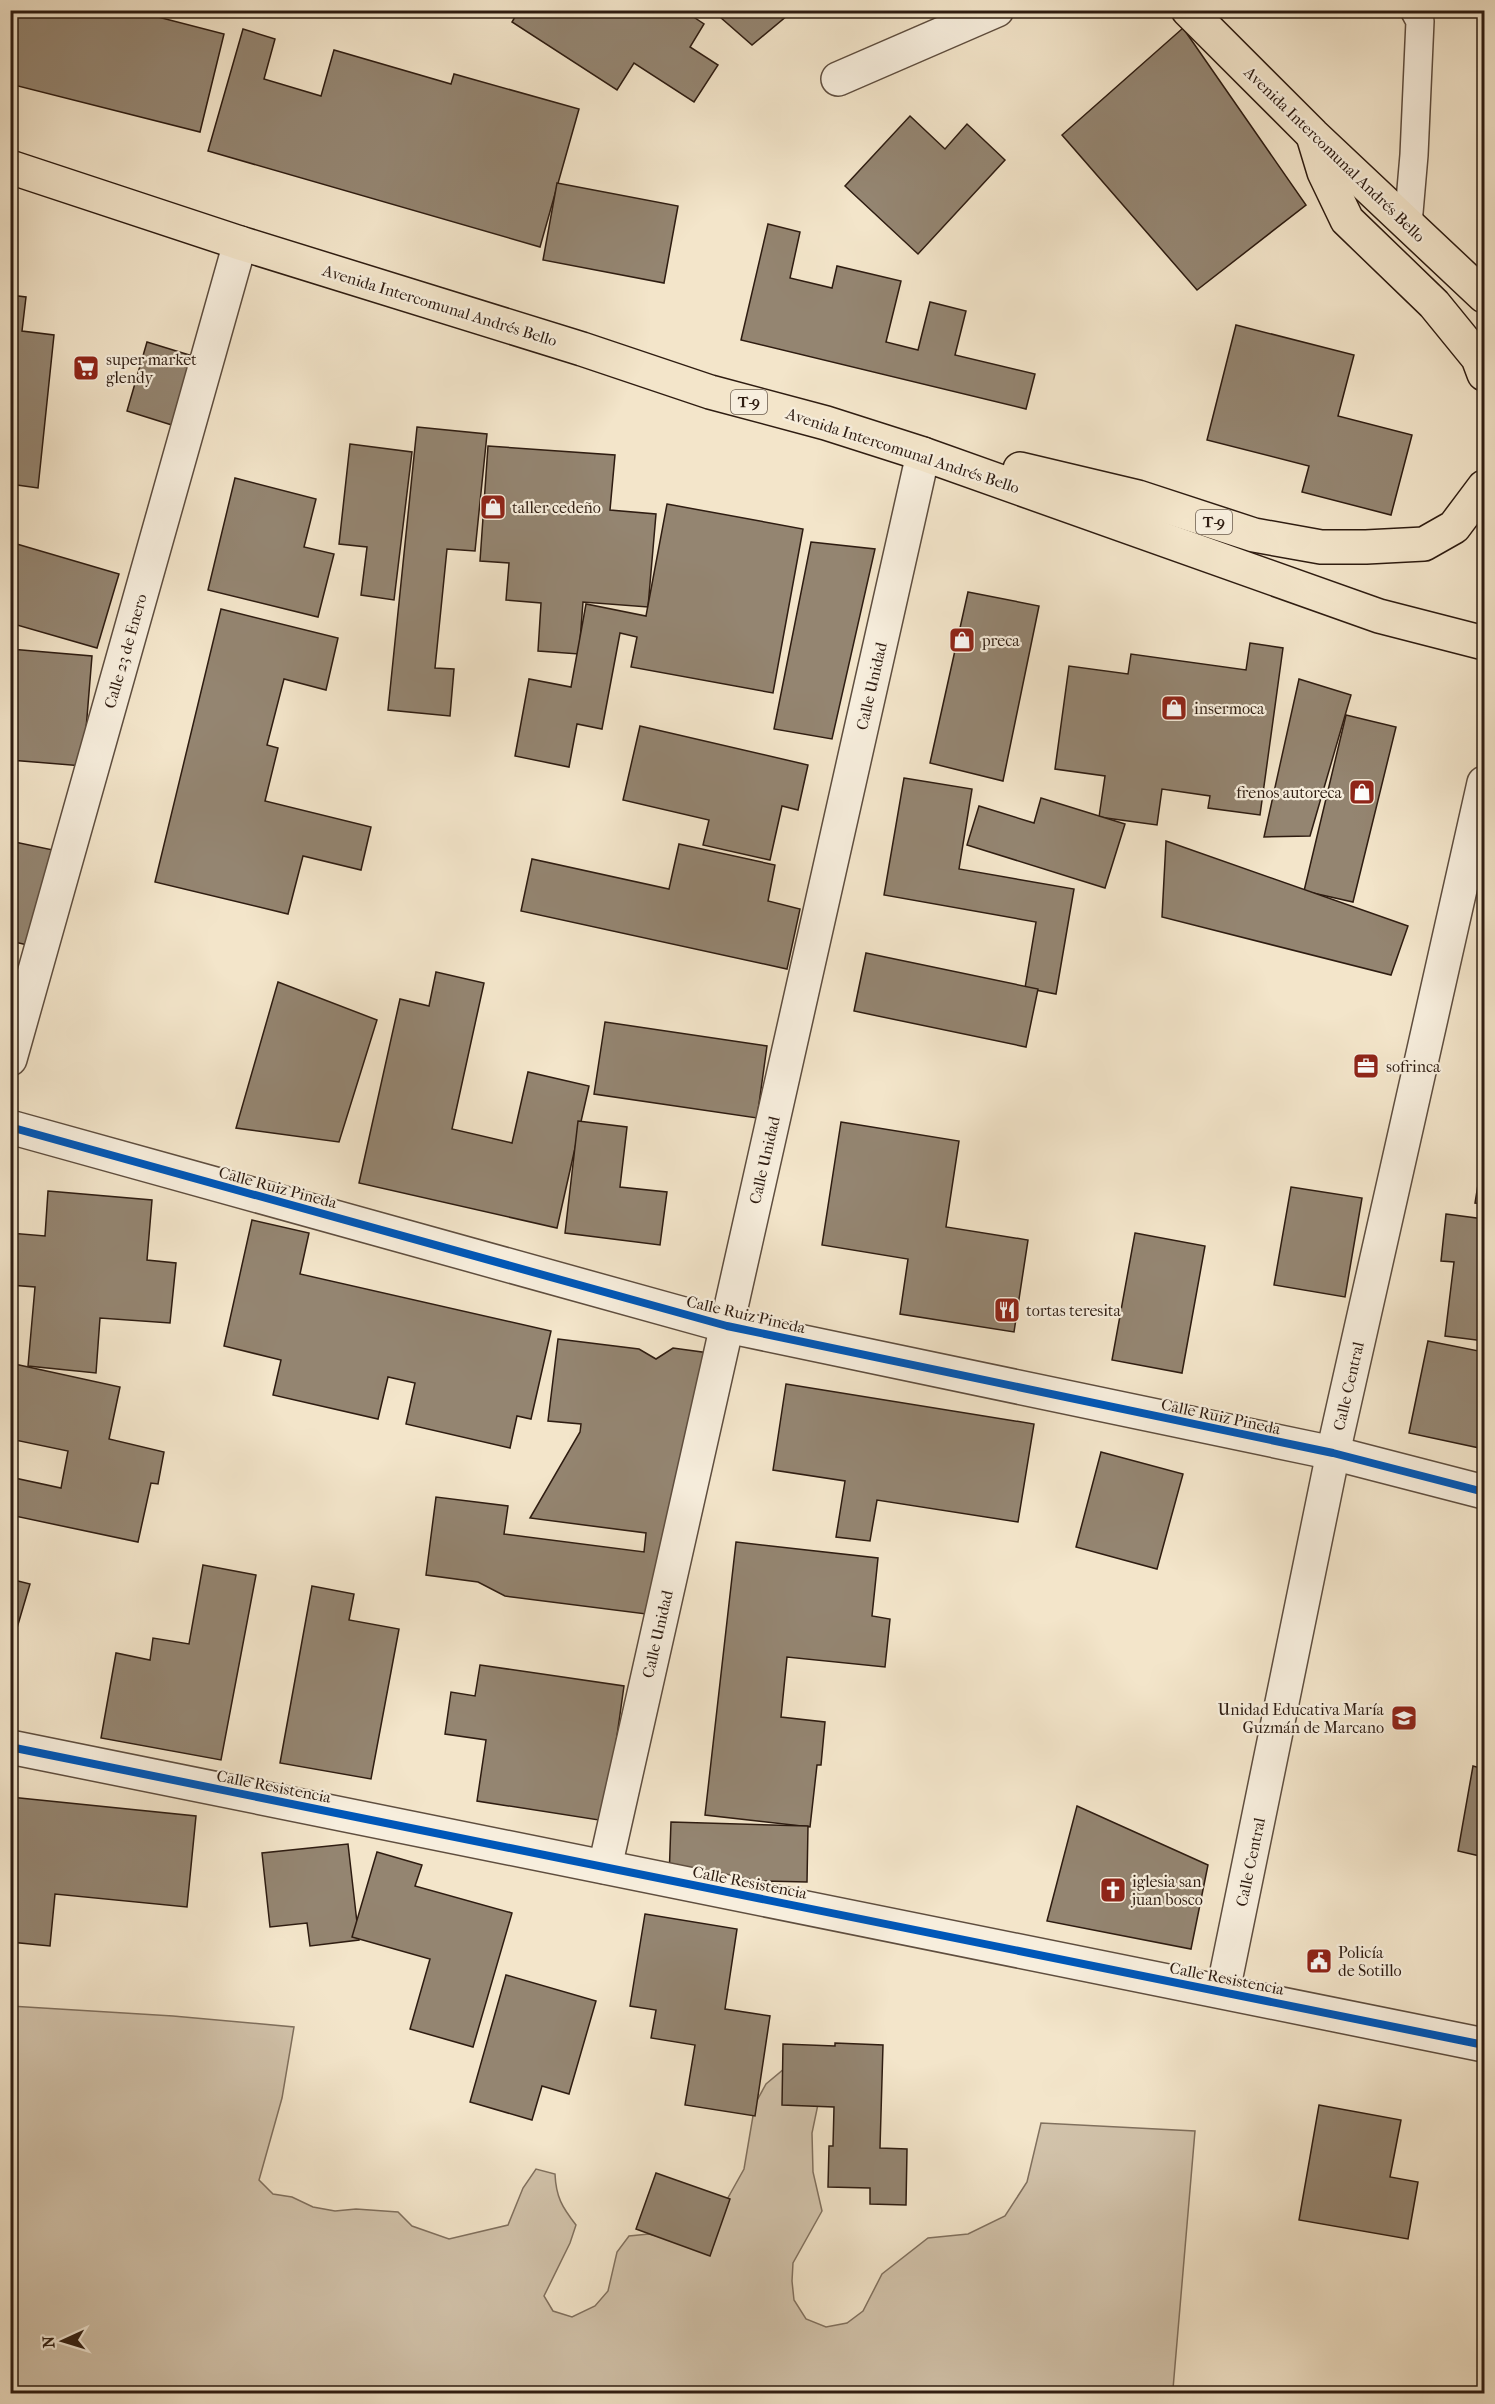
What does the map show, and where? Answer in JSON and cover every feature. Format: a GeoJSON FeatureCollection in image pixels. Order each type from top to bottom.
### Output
{"type":"FeatureCollection","features":[{"type":"Feature","properties":{"kind":"highway","name":"Avenida Intercomunal Andrés Bello"},"geometry":{"type":"LineString","coordinates":[[1188,10],[1313,135],[1485,296]]}},
{"type":"Feature","properties":{"kind":"highway"},"geometry":{"type":"LineString","coordinates":[[1313,135],[1324,172],[1347,220],[1434,304],[1478,357],[1485,374]]}},
{"type":"Feature","properties":{"kind":"highway","name":"Avenida Intercomunal Andrés Bello"},"geometry":{"type":"LineString","coordinates":[[10,167],[240,243],[582,349],[710,392],[826,423],[923,454],[1379,616],[1485,643]]}},
{"type":"Feature","properties":{"kind":"highway","name":"T-9"},"geometry":{"type":"LineString","coordinates":[[923,454],[1014,468],[1138,497],[1254,535],[1321,547],[1424,544],[1454,527],[1485,487]]}},
{"type":"Feature","properties":{"kind":"street"},"geometry":{"type":"LineString","coordinates":[[838,79],[997,10]]}},
{"type":"Feature","properties":{"kind":"street","name":"Calle 23 de Enero"},"geometry":{"type":"LineString","coordinates":[[10,1059],[240,243]]}},
{"type":"Feature","properties":{"kind":"street","name":"Calle Unidad"},"geometry":{"type":"LineString","coordinates":[[605,1867],[923,454]]}},
{"type":"Feature","properties":{"kind":"street","name":"Calle Central"},"geometry":{"type":"LineString","coordinates":[[1223,1991],[1333,1453],[1485,783]]}},
{"type":"Feature","properties":{"kind":"street","name":"Calle Ruiz Pineda"},"geometry":{"type":"LineString","coordinates":[[10,1127],[727,1326],[1333,1453],[1485,1492]]}},
{"type":"Feature","properties":{"kind":"street","name":"Calle Resistencia"},"geometry":{"type":"LineString","coordinates":[[10,1747],[1485,2045]]}},
{"type":"Feature","properties":{"kind":"lane"},"geometry":{"type":"LineString","coordinates":[[1408,224],[1414,155],[1420,21],[1414,10]]}},
{"type":"Feature","properties":{"kind":"shaded area"},"geometry":{"type":"Polygon","coordinates":[[[10,2006],[173,2016],[294,2027],[282,2098],[259,2180],[273,2194],[292,2197],[313,2207],[335,2211],[356,2209],[398,2212],[412,2226],[449,2239],[508,2225],[523,2188],[536,2169],[555,2174],[561,2201],[576,2225],[570,2243],[544,2296],[553,2311],[572,2317],[595,2306],[608,2291],[617,2252],[629,2236],[649,2234],[668,2239],[725,2203],[744,2169],[755,2104],[766,2084],[784,2069],[821,2090],[812,2133],[813,2172],[822,2211],[793,2263],[792,2281],[794,2300],[806,2319],[826,2327],[847,2323],[863,2311],[882,2274],[928,2238],[968,2234],[1005,2216],[1027,2182],[1041,2123],[1195,2131],[1173,2389],[1196,2393],[11,2393],[10,2006]]]}},
{"type":"Feature","properties":{"kind":"building"},"geometry":{"type":"Polygon","coordinates":[[[10,10],[131,10],[224,34],[200,132],[10,84],[10,10]]]}},
{"type":"Feature","properties":{"kind":"building"},"geometry":{"type":"Polygon","coordinates":[[[519,10],[683,10],[704,24],[690,47],[718,65],[694,102],[634,63],[617,90],[512,22],[519,10]]]}},
{"type":"Feature","properties":{"kind":"building"},"geometry":{"type":"Polygon","coordinates":[[[712,10],[794,10],[752,45],[712,10]]]}},
{"type":"Feature","properties":{"kind":"building"},"geometry":{"type":"Polygon","coordinates":[[[1183,28],[1306,205],[1197,290],[1062,135],[1183,28]]]}},
{"type":"Feature","properties":{"kind":"building"},"geometry":{"type":"Polygon","coordinates":[[[243,29],[275,39],[264,79],[321,96],[334,50],[451,84],[454,74],[579,109],[540,247],[208,151],[243,29]]]}},
{"type":"Feature","properties":{"kind":"building"},"geometry":{"type":"Polygon","coordinates":[[[910,116],[945,149],[967,124],[1005,160],[918,254],[845,186],[910,116]]]}},
{"type":"Feature","properties":{"kind":"building"},"geometry":{"type":"Polygon","coordinates":[[[557,183],[678,206],[664,283],[543,260],[557,183]]]}},
{"type":"Feature","properties":{"kind":"building"},"geometry":{"type":"Polygon","coordinates":[[[768,224],[800,232],[790,278],[832,288],[837,266],[901,281],[886,342],[918,350],[930,302],[966,311],[955,355],[1035,374],[1026,409],[741,340],[768,224]]]}},
{"type":"Feature","properties":{"kind":"building"},"geometry":{"type":"Polygon","coordinates":[[[10,295],[26,297],[22,331],[54,335],[38,488],[10,484],[10,295]]]}},
{"type":"Feature","properties":{"kind":"building"},"geometry":{"type":"Polygon","coordinates":[[[1236,325],[1354,355],[1338,416],[1412,435],[1391,515],[1302,492],[1309,466],[1207,440],[1236,325]]]}},
{"type":"Feature","properties":{"kind":"building"},"geometry":{"type":"Polygon","coordinates":[[[147,342],[196,357],[175,426],[127,411],[147,342]]]}},
{"type":"Feature","properties":{"kind":"building"},"geometry":{"type":"Polygon","coordinates":[[[417,427],[487,434],[475,551],[447,549],[435,668],[454,669],[450,716],[388,710],[417,427]]]}},
{"type":"Feature","properties":{"kind":"building"},"geometry":{"type":"Polygon","coordinates":[[[350,444],[412,452],[394,600],[361,595],[367,547],[339,544],[350,444]]]}},
{"type":"Feature","properties":{"kind":"building"},"geometry":{"type":"Polygon","coordinates":[[[488,446],[615,455],[610,510],[656,514],[648,607],[583,602],[579,654],[538,651],[541,603],[506,600],[509,563],[480,561],[488,446]]]}},
{"type":"Feature","properties":{"kind":"building"},"geometry":{"type":"Polygon","coordinates":[[[235,478],[316,499],[304,547],[334,554],[318,617],[208,590],[235,478]]]}},
{"type":"Feature","properties":{"kind":"building"},"geometry":{"type":"Polygon","coordinates":[[[667,504],[803,529],[773,693],[631,667],[637,637],[620,633],[602,729],[577,724],[569,767],[515,756],[529,679],[571,687],[586,604],[646,616],[667,504]]]}},
{"type":"Feature","properties":{"kind":"building"},"geometry":{"type":"Polygon","coordinates":[[[10,542],[119,574],[97,648],[10,623],[10,542]]]}},
{"type":"Feature","properties":{"kind":"building"},"geometry":{"type":"Polygon","coordinates":[[[811,542],[875,549],[832,739],[774,729],[811,542]]]}},
{"type":"Feature","properties":{"kind":"building"},"geometry":{"type":"Polygon","coordinates":[[[968,592],[1039,606],[1003,781],[930,763],[968,592]]]}},
{"type":"Feature","properties":{"kind":"building"},"geometry":{"type":"Polygon","coordinates":[[[221,609],[338,638],[326,690],[284,679],[267,745],[278,748],[265,801],[371,827],[361,870],[303,856],[288,914],[155,882],[221,609]]]}},
{"type":"Feature","properties":{"kind":"building"},"geometry":{"type":"Polygon","coordinates":[[[1250,643],[1283,648],[1260,815],[1208,808],[1210,796],[1162,789],[1157,825],[1099,817],[1105,776],[1055,769],[1069,666],[1128,674],[1131,654],[1246,670],[1250,643]]]}},
{"type":"Feature","properties":{"kind":"building"},"geometry":{"type":"Polygon","coordinates":[[[10,649],[92,656],[83,766],[10,760],[10,649]]]}},
{"type":"Feature","properties":{"kind":"building"},"geometry":{"type":"Polygon","coordinates":[[[1299,679],[1351,695],[1310,836],[1264,837],[1299,679]]]}},
{"type":"Feature","properties":{"kind":"building"},"geometry":{"type":"Polygon","coordinates":[[[1346,715],[1396,727],[1353,902],[1304,891],[1346,715]]]}},
{"type":"Feature","properties":{"kind":"building"},"geometry":{"type":"Polygon","coordinates":[[[640,726],[808,765],[798,810],[782,806],[770,860],[703,845],[709,820],[623,800],[640,726]]]}},
{"type":"Feature","properties":{"kind":"building"},"geometry":{"type":"Polygon","coordinates":[[[904,778],[972,789],[959,869],[1074,889],[1056,994],[1025,988],[1036,922],[884,895],[904,778]]]}},
{"type":"Feature","properties":{"kind":"building"},"geometry":{"type":"Polygon","coordinates":[[[1041,798],[1125,824],[1105,888],[967,845],[979,806],[1034,823],[1041,798]]]}},
{"type":"Feature","properties":{"kind":"building"},"geometry":{"type":"Polygon","coordinates":[[[10,841],[53,850],[32,946],[10,941],[10,841]]]}},
{"type":"Feature","properties":{"kind":"building"},"geometry":{"type":"Polygon","coordinates":[[[1166,841],[1408,926],[1391,975],[1162,917],[1166,841]]]}},
{"type":"Feature","properties":{"kind":"building"},"geometry":{"type":"Polygon","coordinates":[[[679,844],[775,865],[768,901],[800,909],[787,969],[521,911],[532,859],[669,889],[679,844]]]}},
{"type":"Feature","properties":{"kind":"building"},"geometry":{"type":"Polygon","coordinates":[[[866,953],[1038,989],[1026,1047],[854,1011],[866,953]]]}},
{"type":"Feature","properties":{"kind":"building"},"geometry":{"type":"Polygon","coordinates":[[[436,972],[484,983],[452,1129],[512,1143],[528,1072],[589,1086],[557,1228],[359,1183],[400,999],[429,1006],[436,972]]]}},
{"type":"Feature","properties":{"kind":"building"},"geometry":{"type":"Polygon","coordinates":[[[278,982],[377,1020],[339,1142],[236,1128],[278,982]]]}},
{"type":"Feature","properties":{"kind":"building"},"geometry":{"type":"Polygon","coordinates":[[[605,1022],[767,1046],[757,1118],[594,1094],[605,1022]]]}},
{"type":"Feature","properties":{"kind":"building"},"geometry":{"type":"Polygon","coordinates":[[[578,1121],[627,1127],[620,1187],[667,1192],[660,1245],[565,1233],[578,1121]]]}},
{"type":"Feature","properties":{"kind":"building"},"geometry":{"type":"Polygon","coordinates":[[[841,1122],[959,1141],[946,1227],[1028,1240],[1014,1332],[900,1314],[908,1259],[822,1245],[841,1122]]]}},
{"type":"Feature","properties":{"kind":"building"},"geometry":{"type":"Polygon","coordinates":[[[1484,1148],[1484,1204],[1475,1203],[1484,1148]]]}},
{"type":"Feature","properties":{"kind":"building"},"geometry":{"type":"Polygon","coordinates":[[[1291,1187],[1362,1198],[1345,1297],[1274,1285],[1291,1187]]]}},
{"type":"Feature","properties":{"kind":"building"},"geometry":{"type":"Polygon","coordinates":[[[48,1191],[152,1200],[147,1260],[176,1263],[170,1323],[100,1318],[96,1373],[28,1366],[35,1287],[10,1285],[10,1233],[45,1236],[48,1191]]]}},
{"type":"Feature","properties":{"kind":"building"},"geometry":{"type":"Polygon","coordinates":[[[1446,1214],[1484,1219],[1484,1341],[1445,1336],[1454,1262],[1441,1261],[1446,1214]]]}},
{"type":"Feature","properties":{"kind":"building"},"geometry":{"type":"Polygon","coordinates":[[[252,1220],[309,1233],[300,1274],[551,1331],[531,1419],[517,1416],[510,1448],[406,1424],[415,1383],[388,1377],[378,1419],[273,1395],[281,1360],[224,1346],[252,1220]]]}},
{"type":"Feature","properties":{"kind":"building"},"geometry":{"type":"Polygon","coordinates":[[[1135,1233],[1205,1246],[1182,1373],[1112,1360],[1135,1233]]]}},
{"type":"Feature","properties":{"kind":"building"},"geometry":{"type":"Polygon","coordinates":[[[558,1339],[639,1349],[656,1359],[673,1348],[709,1353],[654,1615],[505,1596],[478,1582],[426,1575],[436,1497],[508,1506],[504,1534],[644,1552],[646,1533],[530,1518],[580,1432],[581,1424],[548,1421],[558,1339]]]}},
{"type":"Feature","properties":{"kind":"building"},"geometry":{"type":"Polygon","coordinates":[[[1428,1341],[1484,1352],[1484,1449],[1409,1433],[1428,1341]]]}},
{"type":"Feature","properties":{"kind":"building"},"geometry":{"type":"Polygon","coordinates":[[[10,1363],[120,1387],[109,1439],[164,1452],[158,1484],[151,1483],[138,1542],[10,1515],[10,1477],[61,1488],[68,1451],[10,1439],[10,1363]]]}},
{"type":"Feature","properties":{"kind":"building"},"geometry":{"type":"Polygon","coordinates":[[[786,1384],[1034,1424],[1018,1522],[877,1500],[870,1541],[836,1537],[845,1481],[773,1470],[786,1384]]]}},
{"type":"Feature","properties":{"kind":"building"},"geometry":{"type":"Polygon","coordinates":[[[10,1452],[14,1453],[10,1472],[10,1452]]]}},
{"type":"Feature","properties":{"kind":"building"},"geometry":{"type":"Polygon","coordinates":[[[1101,1452],[1183,1474],[1157,1569],[1076,1547],[1101,1452]]]}},
{"type":"Feature","properties":{"kind":"building"},"geometry":{"type":"Polygon","coordinates":[[[736,1542],[878,1558],[872,1616],[890,1619],[885,1667],[787,1657],[781,1717],[825,1722],[821,1765],[817,1765],[810,1827],[705,1815],[736,1542]]]}},
{"type":"Feature","properties":{"kind":"building"},"geometry":{"type":"Polygon","coordinates":[[[203,1565],[256,1575],[221,1760],[101,1738],[116,1653],[150,1660],[153,1638],[189,1644],[203,1565]]]}},
{"type":"Feature","properties":{"kind":"building"},"geometry":{"type":"Polygon","coordinates":[[[10,1579],[30,1584],[14,1638],[10,1637],[10,1579]]]}},
{"type":"Feature","properties":{"kind":"building"},"geometry":{"type":"Polygon","coordinates":[[[312,1586],[354,1594],[349,1620],[399,1629],[371,1779],[280,1763],[312,1586]]]}},
{"type":"Feature","properties":{"kind":"building"},"geometry":{"type":"Polygon","coordinates":[[[480,1665],[624,1686],[605,1821],[477,1801],[486,1740],[445,1734],[451,1692],[475,1696],[480,1665]]]}},
{"type":"Feature","properties":{"kind":"building"},"geometry":{"type":"Polygon","coordinates":[[[1473,1766],[1484,1769],[1484,1857],[1458,1851],[1473,1766]]]}},
{"type":"Feature","properties":{"kind":"building"},"geometry":{"type":"Polygon","coordinates":[[[10,1797],[196,1816],[187,1907],[55,1894],[50,1946],[10,1942],[10,1797]]]}},
{"type":"Feature","properties":{"kind":"building"},"geometry":{"type":"Polygon","coordinates":[[[1077,1806],[1208,1865],[1191,1949],[1047,1921],[1077,1806]]]}},
{"type":"Feature","properties":{"kind":"building"},"geometry":{"type":"Polygon","coordinates":[[[671,1822],[808,1826],[807,1882],[669,1879],[671,1822]]]}},
{"type":"Feature","properties":{"kind":"building"},"geometry":{"type":"Polygon","coordinates":[[[348,1844],[359,1940],[310,1946],[307,1923],[270,1927],[262,1853],[348,1844]]]}},
{"type":"Feature","properties":{"kind":"building"},"geometry":{"type":"Polygon","coordinates":[[[377,1852],[422,1865],[415,1886],[512,1913],[473,2047],[410,2029],[430,1959],[352,1937],[377,1852]]]}},
{"type":"Feature","properties":{"kind":"building"},"geometry":{"type":"Polygon","coordinates":[[[645,1914],[737,1929],[725,2009],[770,2016],[755,2116],[685,2105],[695,2045],[651,2038],[656,2010],[630,2006],[645,1914]]]}},
{"type":"Feature","properties":{"kind":"building"},"geometry":{"type":"Polygon","coordinates":[[[506,1975],[596,2001],[569,2094],[542,2086],[532,2120],[470,2102],[506,1975]]]}},
{"type":"Feature","properties":{"kind":"building"},"geometry":{"type":"Polygon","coordinates":[[[835,2043],[883,2045],[880,2148],[907,2149],[906,2205],[870,2204],[870,2188],[828,2187],[829,2146],[833,2146],[834,2107],[782,2105],[783,2044],[835,2046],[835,2043]]]}},
{"type":"Feature","properties":{"kind":"building"},"geometry":{"type":"Polygon","coordinates":[[[1319,2105],[1401,2120],[1390,2177],[1418,2182],[1408,2239],[1299,2220],[1319,2105]]]}},
{"type":"Feature","properties":{"kind":"building"},"geometry":{"type":"Polygon","coordinates":[[[656,2173],[730,2199],[710,2256],[636,2229],[656,2173]]]}},
{"type":"Feature","properties":{"kind":"cycle path"},"geometry":{"type":"LineString","coordinates":[[10,1127],[727,1326],[1333,1453],[1484,1492]]}},
{"type":"Feature","properties":{"kind":"cycle path"},"geometry":{"type":"LineString","coordinates":[[10,1747],[1484,2045]]}},
{"type":"Feature","properties":{"kind":"place","name":"super market glendy"},"geometry":{"type":"Point","coordinates":[86,368]}},
{"type":"Feature","properties":{"kind":"place","name":"taller cedeño"},"geometry":{"type":"Point","coordinates":[493,507]}},
{"type":"Feature","properties":{"kind":"place","name":"preca"},"geometry":{"type":"Point","coordinates":[962,640]}},
{"type":"Feature","properties":{"kind":"place","name":"insermoca"},"geometry":{"type":"Point","coordinates":[1174,708]}},
{"type":"Feature","properties":{"kind":"place","name":"frenos autoreca"},"geometry":{"type":"Point","coordinates":[1362,792]}},
{"type":"Feature","properties":{"kind":"place","name":"sofrinca"},"geometry":{"type":"Point","coordinates":[1366,1066]}},
{"type":"Feature","properties":{"kind":"place","name":"tortas teresita"},"geometry":{"type":"Point","coordinates":[1007,1310]}},
{"type":"Feature","properties":{"kind":"place","name":"Unidad Educativa María Guzmán de Marcano"},"geometry":{"type":"Point","coordinates":[1404,1718]}},
{"type":"Feature","properties":{"kind":"place","name":"iglesia san juan bosco"},"geometry":{"type":"Point","coordinates":[1113,1890]}},
{"type":"Feature","properties":{"kind":"place","name":"Policía de Sotillo"},"geometry":{"type":"Point","coordinates":[1319,1961]}}]}
